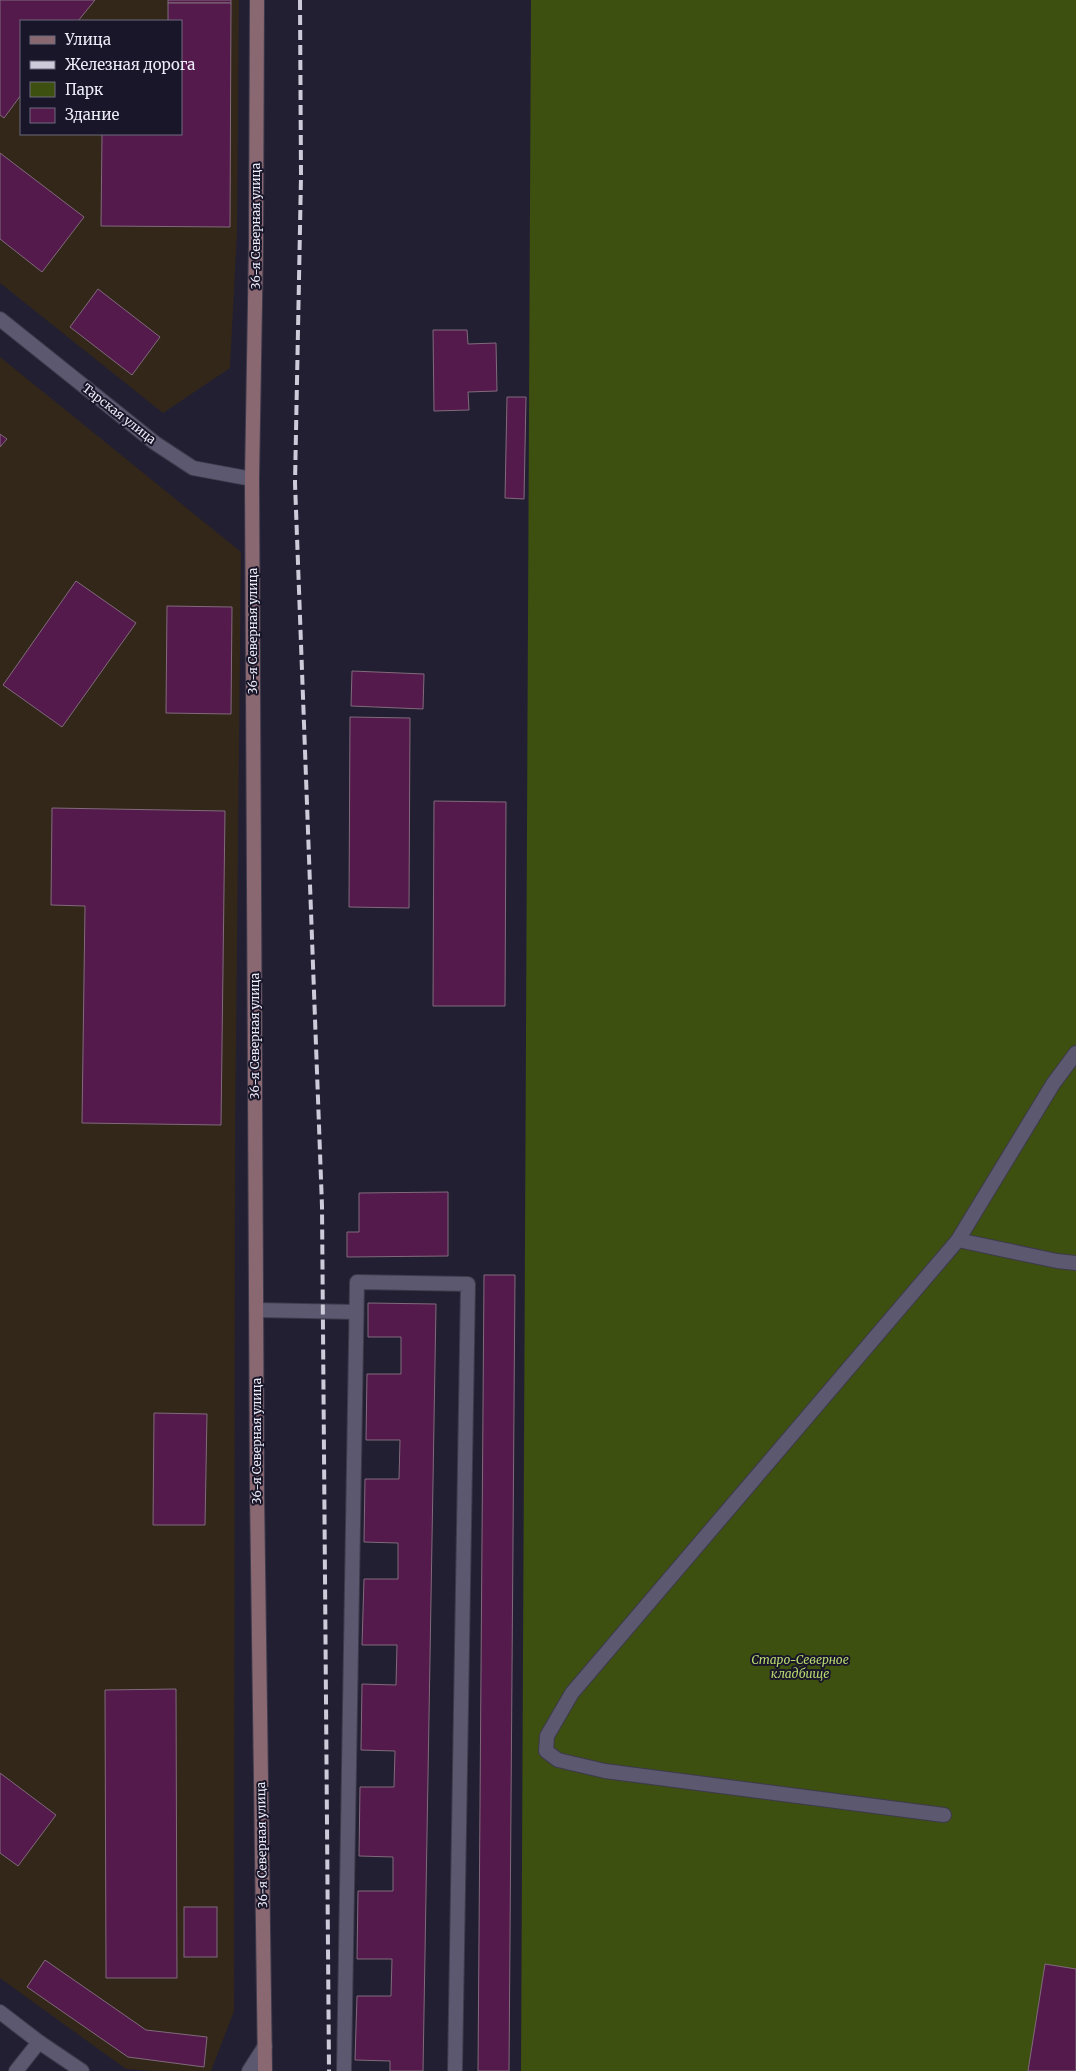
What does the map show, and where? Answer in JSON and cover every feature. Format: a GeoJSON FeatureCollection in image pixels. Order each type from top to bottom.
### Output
{"type":"FeatureCollection","features":[{"type":"Feature","properties":{"kind":"main road","name":"36-я Северная улица"},"geometry":{"type":"LineString","coordinates":[[257,0],[256,244],[252,479],[257,1492],[266,2071]]}},
{"type":"Feature","properties":{"kind":"street","name":"Тарская улица"},"geometry":{"type":"LineString","coordinates":[[0,319],[155,443],[193,468],[252,479]]}},
{"type":"Feature","properties":{"kind":"street"},"geometry":{"type":"LineString","coordinates":[[944,1815],[605,1771],[558,1760],[546,1751],[547,1736],[572,1693],[958,1240],[1053,1084],[1076,1053]]}},
{"type":"Feature","properties":{"kind":"street"},"geometry":{"type":"LineString","coordinates":[[958,1240],[1056,1261],[1076,1263]]}},
{"type":"Feature","properties":{"kind":"street"},"geometry":{"type":"LineString","coordinates":[[344,2071],[357,1282],[468,1284],[455,2071]]}},
{"type":"Feature","properties":{"kind":"street"},"geometry":{"type":"LineString","coordinates":[[257,1310],[356,1312]]}},
{"type":"Feature","properties":{"kind":"street"},"geometry":{"type":"LineString","coordinates":[[0,2012],[38,2042],[80,2070]]}},
{"type":"Feature","properties":{"kind":"street"},"geometry":{"type":"LineString","coordinates":[[16,2071],[38,2042]]}},
{"type":"Feature","properties":{"kind":"street"},"geometry":{"type":"LineString","coordinates":[[249,2071],[265,2046]]}},
{"type":"Feature","properties":{"kind":"shaded area"},"geometry":{"type":"Polygon","coordinates":[[[0,0],[239,0],[237,233],[230,368],[163,413],[0,283],[0,0]]]}},
{"type":"Feature","properties":{"kind":"shaded area"},"geometry":{"type":"Polygon","coordinates":[[[0,357],[241,552],[235,1141],[234,2011],[211,2071],[126,2069],[0,1978],[0,357]]]}},
{"type":"Feature","properties":{"kind":"green space","name":"Старо-Северное кладбище"},"geometry":{"type":"Polygon","coordinates":[[[531,0],[1076,0],[1076,2071],[521,2071],[531,0]]]}},
{"type":"Feature","properties":{"kind":"building"},"geometry":{"type":"Polygon","coordinates":[[[0,0],[95,0],[79,20],[20,20],[20,96],[4,118],[0,115],[0,0]]]}},
{"type":"Feature","properties":{"kind":"building"},"geometry":{"type":"Polygon","coordinates":[[[168,0],[231,0],[231,3],[168,3],[168,0]]]}},
{"type":"Feature","properties":{"kind":"building"},"geometry":{"type":"Polygon","coordinates":[[[168,3],[231,3],[230,227],[101,226],[102,135],[182,135],[182,20],[168,20],[168,3]]]}},
{"type":"Feature","properties":{"kind":"building"},"geometry":{"type":"Polygon","coordinates":[[[0,153],[84,217],[42,272],[0,239],[0,153]]]}},
{"type":"Feature","properties":{"kind":"building"},"geometry":{"type":"Polygon","coordinates":[[[98,289],[160,337],[132,375],[70,327],[98,289]]]}},
{"type":"Feature","properties":{"kind":"building"},"geometry":{"type":"Polygon","coordinates":[[[433,330],[467,330],[468,344],[496,343],[497,391],[468,392],[469,410],[434,411],[433,330]]]}},
{"type":"Feature","properties":{"kind":"building"},"geometry":{"type":"Polygon","coordinates":[[[507,397],[526,397],[524,499],[505,498],[507,397]]]}},
{"type":"Feature","properties":{"kind":"building"},"geometry":{"type":"Polygon","coordinates":[[[0,434],[7,439],[0,447],[0,434]]]}},
{"type":"Feature","properties":{"kind":"building"},"geometry":{"type":"Polygon","coordinates":[[[76,581],[136,623],[62,727],[3,685],[76,581]]]}},
{"type":"Feature","properties":{"kind":"building"},"geometry":{"type":"Polygon","coordinates":[[[167,606],[232,607],[231,714],[166,713],[167,606]]]}},
{"type":"Feature","properties":{"kind":"building"},"geometry":{"type":"Polygon","coordinates":[[[352,671],[424,674],[423,709],[351,706],[352,671]]]}},
{"type":"Feature","properties":{"kind":"building"},"geometry":{"type":"Polygon","coordinates":[[[350,717],[410,718],[409,908],[349,907],[350,717]]]}},
{"type":"Feature","properties":{"kind":"building"},"geometry":{"type":"Polygon","coordinates":[[[434,801],[506,802],[505,1006],[433,1006],[434,801]]]}},
{"type":"Feature","properties":{"kind":"building"},"geometry":{"type":"Polygon","coordinates":[[[52,808],[225,811],[221,1125],[82,1123],[85,906],[51,905],[52,808]]]}},
{"type":"Feature","properties":{"kind":"building"},"geometry":{"type":"Polygon","coordinates":[[[448,1192],[448,1256],[347,1257],[347,1232],[359,1232],[359,1193],[448,1192]]]}},
{"type":"Feature","properties":{"kind":"building"},"geometry":{"type":"Polygon","coordinates":[[[484,1275],[515,1275],[509,2071],[478,2071],[484,1275]]]}},
{"type":"Feature","properties":{"kind":"building"},"geometry":{"type":"Polygon","coordinates":[[[368,1303],[436,1304],[423,2071],[390,2071],[390,2061],[355,2060],[357,1996],[391,1996],[392,1959],[357,1959],[358,1891],[393,1891],[393,1857],[359,1856],[360,1787],[394,1787],[395,1751],[361,1750],[362,1684],[396,1685],[397,1645],[362,1645],[364,1579],[398,1579],[398,1543],[364,1542],[365,1479],[399,1479],[400,1440],[366,1440],[367,1374],[401,1374],[401,1337],[368,1337],[368,1303]]]}},
{"type":"Feature","properties":{"kind":"building"},"geometry":{"type":"Polygon","coordinates":[[[154,1413],[207,1414],[205,1525],[153,1525],[154,1413]]]}},
{"type":"Feature","properties":{"kind":"building"},"geometry":{"type":"Polygon","coordinates":[[[176,1689],[177,1978],[106,1978],[105,1690],[176,1689]]]}},
{"type":"Feature","properties":{"kind":"building"},"geometry":{"type":"Polygon","coordinates":[[[0,1773],[56,1815],[18,1866],[0,1853],[0,1773]]]}},
{"type":"Feature","properties":{"kind":"building"},"geometry":{"type":"Polygon","coordinates":[[[184,1907],[217,1907],[217,1957],[184,1957],[184,1907]]]}},
{"type":"Feature","properties":{"kind":"building"},"geometry":{"type":"Polygon","coordinates":[[[45,1960],[146,2030],[207,2037],[204,2067],[128,2057],[27,1987],[45,1960]]]}},
{"type":"Feature","properties":{"kind":"building"},"geometry":{"type":"Polygon","coordinates":[[[1045,1964],[1076,1969],[1076,2071],[1028,2071],[1045,1964]]]}},
{"type":"Feature","properties":{"kind":"railway"},"geometry":{"type":"LineString","coordinates":[[300,0],[301,177],[295,483],[322,1206],[329,2071]]}}]}
